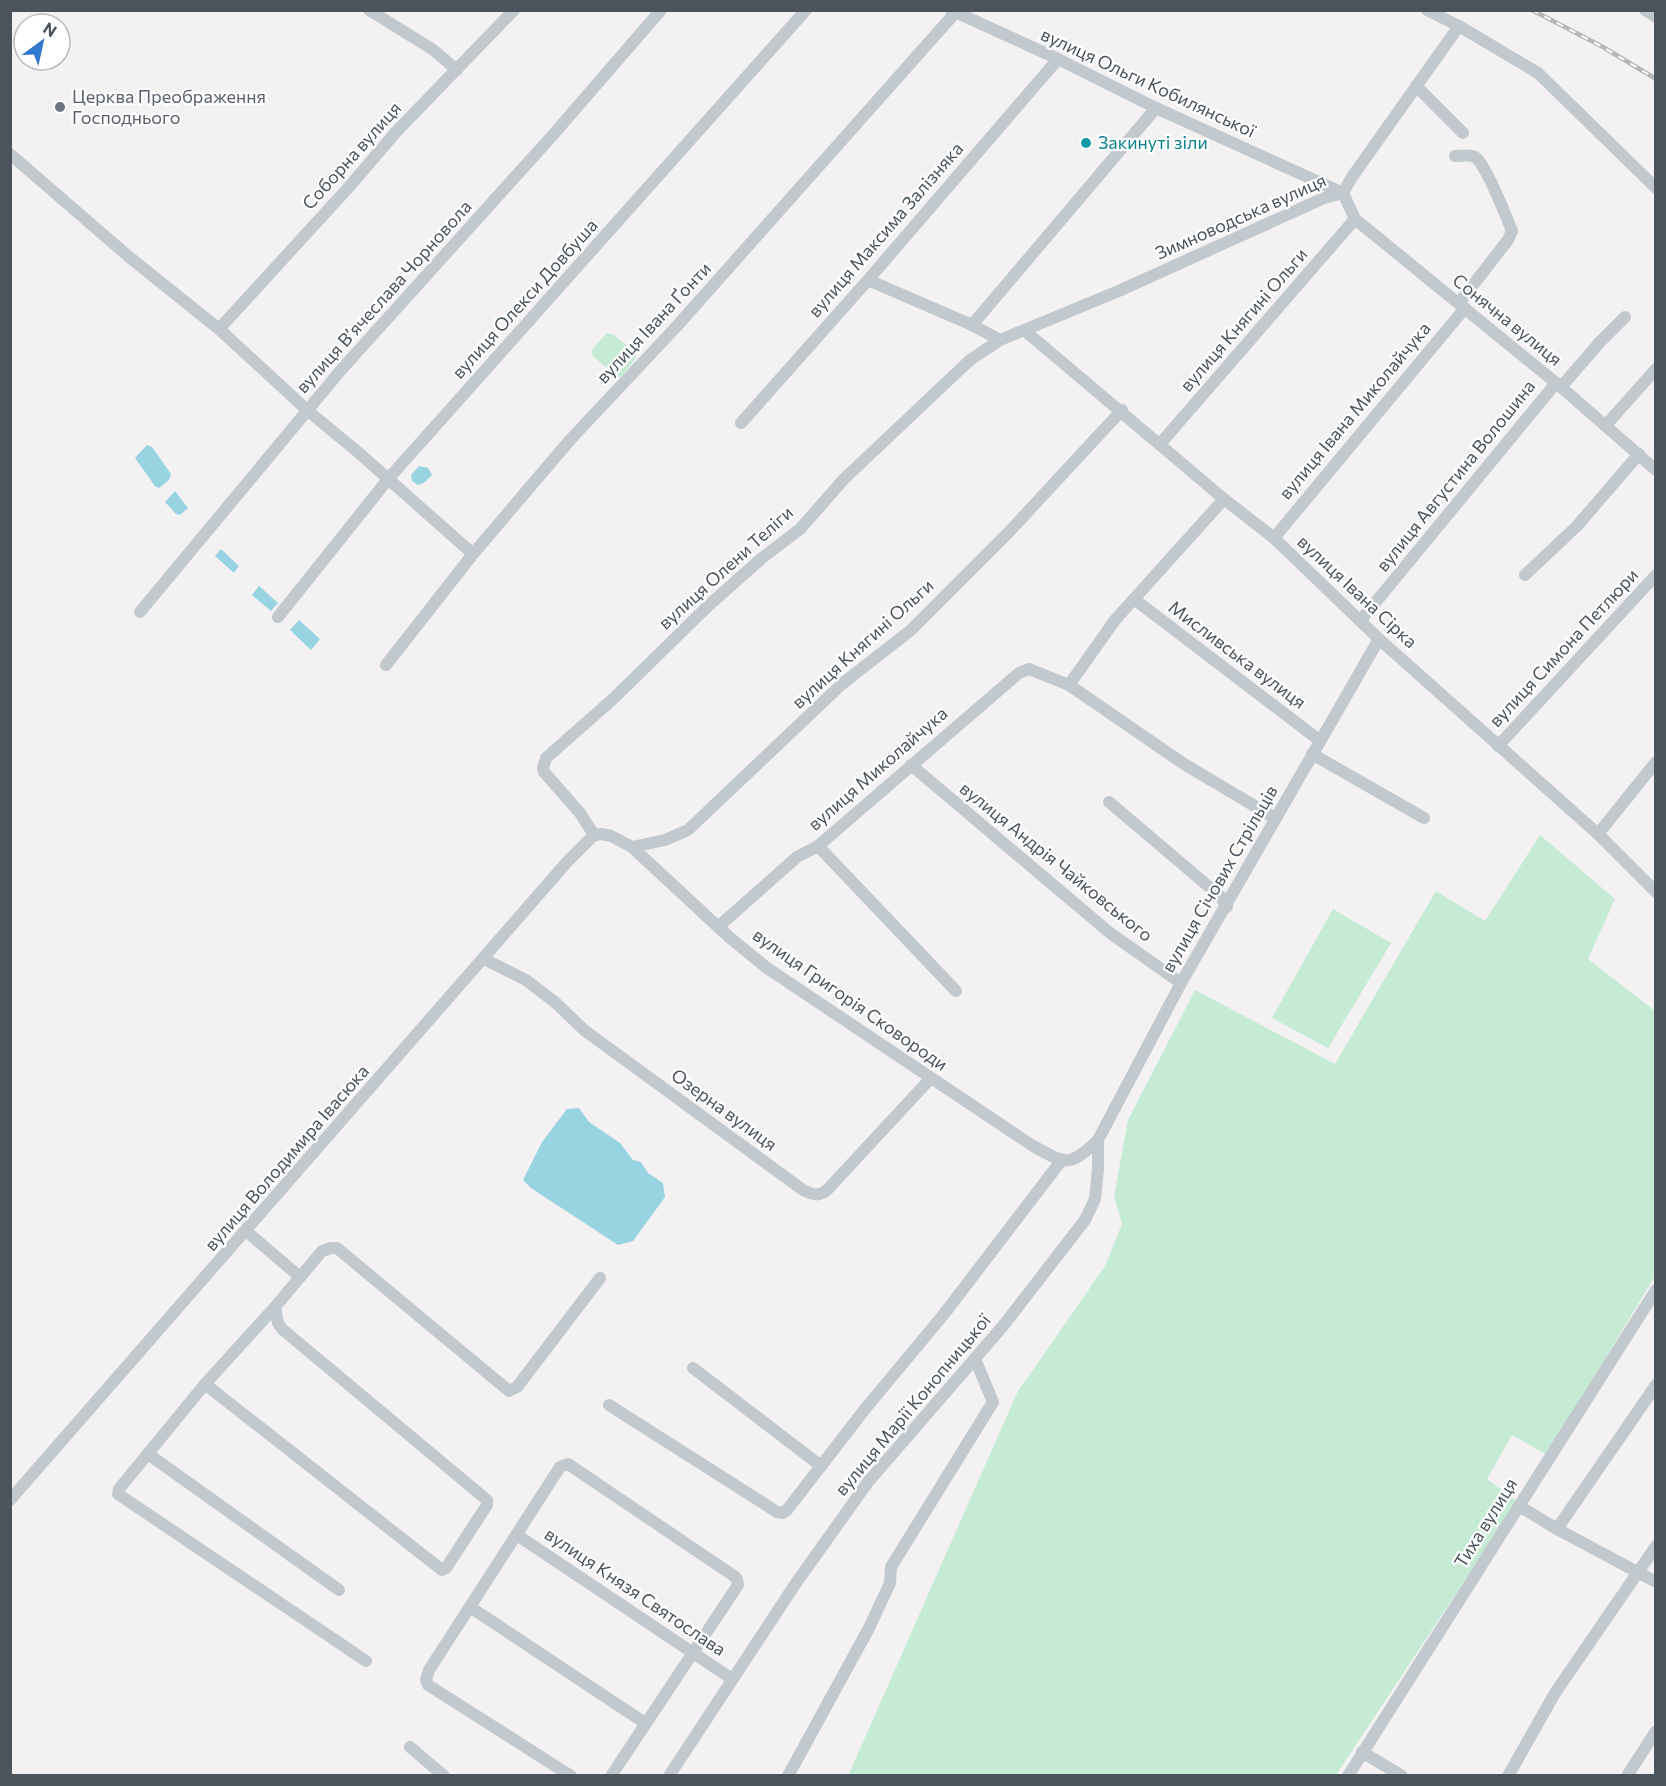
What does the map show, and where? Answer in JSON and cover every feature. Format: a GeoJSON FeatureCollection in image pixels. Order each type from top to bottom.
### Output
{"type":"FeatureCollection","features":[{"type":"Feature","properties":{"kind":"street"},"geometry":{"type":"LineString","coordinates":[[369,10],[432,49],[457,70]]}},
{"type":"Feature","properties":{"kind":"street","name":"Соборна вулиця"},"geometry":{"type":"LineString","coordinates":[[219,329],[349,187],[394,133],[514,10]]}},
{"type":"Feature","properties":{"kind":"street","name":"вулиця Вʼячеслава Чорновола"},"geometry":{"type":"LineString","coordinates":[[140,612],[340,370],[489,206],[661,10]]}},
{"type":"Feature","properties":{"kind":"street","name":"вулиця Олекси Довбуша"},"geometry":{"type":"LineString","coordinates":[[278,617],[388,478],[806,10]]}},
{"type":"Feature","properties":{"kind":"street"},"geometry":{"type":"LineString","coordinates":[[1427,10],[1538,73],[1656,188]]}},
{"type":"Feature","properties":{"kind":"street"},"geometry":{"type":"LineString","coordinates":[[1645,10],[1656,17]]}},
{"type":"Feature","properties":{"kind":"street","name":"вулиця Ольги Кобилянської"},"geometry":{"type":"LineString","coordinates":[[953,11],[1058,59],[1156,108],[1343,193]]}},
{"type":"Feature","properties":{"kind":"street","name":"вулиця Івана Ґонти"},"geometry":{"type":"LineString","coordinates":[[386,665],[473,554],[570,440],[685,317],[953,11]]}},
{"type":"Feature","properties":{"kind":"street","name":"Зимноводська вулиця"},"geometry":{"type":"LineString","coordinates":[[1000,340],[1120,290],[1324,198],[1343,193],[1456,25]]}},
{"type":"Feature","properties":{"kind":"street","name":"вулиця Максима Залізняка"},"geometry":{"type":"LineString","coordinates":[[741,423],[868,280],[1058,59]]}},
{"type":"Feature","properties":{"kind":"street"},"geometry":{"type":"LineString","coordinates":[[1416,86],[1463,133]]}},
{"type":"Feature","properties":{"kind":"street"},"geometry":{"type":"LineString","coordinates":[[972,325],[1156,108]]}},
{"type":"Feature","properties":{"kind":"street"},"geometry":{"type":"LineString","coordinates":[[10,154],[128,256],[219,329],[307,410],[473,554]]}},
{"type":"Feature","properties":{"kind":"street","name":"вулиця Івана Миколайчука"},"geometry":{"type":"LineString","coordinates":[[1274,538],[1462,305],[1508,240],[1512,231],[1499,199],[1478,160],[1472,156],[1455,156]]}},
{"type":"Feature","properties":{"kind":"street","name":"Сонячна вулиця"},"geometry":{"type":"LineString","coordinates":[[1343,193],[1355,219],[1606,424],[1656,470]]}},
{"type":"Feature","properties":{"kind":"street","name":"вулиця Княгині Ольги"},"geometry":{"type":"LineString","coordinates":[[1160,444],[1355,219]]}},
{"type":"Feature","properties":{"kind":"street"},"geometry":{"type":"LineString","coordinates":[[868,280],[972,325],[1000,340]]}},
{"type":"Feature","properties":{"kind":"street","name":"вулиця Августина Волошина"},"geometry":{"type":"LineString","coordinates":[[1361,620],[1558,385],[1625,317]]}},
{"type":"Feature","properties":{"kind":"street","name":"вулиця Івана Сірка"},"geometry":{"type":"LineString","coordinates":[[1024,330],[1122,410],[1224,499],[1274,538],[1379,639],[1598,834],[1656,892]]}},
{"type":"Feature","properties":{"kind":"street","name":"вулиця Олени Теліги"},"geometry":{"type":"LineString","coordinates":[[592,837],[580,813],[544,772],[546,758],[613,699],[716,599],[762,558],[800,529],[844,479],[970,360],[1000,340]]}},
{"type":"Feature","properties":{"kind":"street"},"geometry":{"type":"LineString","coordinates":[[1606,424],[1656,369]]}},
{"type":"Feature","properties":{"kind":"street","name":"вулиця Княгині Ольги"},"geometry":{"type":"LineString","coordinates":[[632,847],[665,840],[688,830],[842,684],[911,630],[1008,533],[1122,410]]}},
{"type":"Feature","properties":{"kind":"street"},"geometry":{"type":"LineString","coordinates":[[1525,575],[1576,526],[1639,454]]}},
{"type":"Feature","properties":{"kind":"street"},"geometry":{"type":"LineString","coordinates":[[1069,685],[1115,620],[1224,499]]}},
{"type":"Feature","properties":{"kind":"street","name":"вулиця Симона Петлюри"},"geometry":{"type":"LineString","coordinates":[[1498,746],[1656,575]]}},
{"type":"Feature","properties":{"kind":"street","name":"Мисливська вулиця"},"geometry":{"type":"LineString","coordinates":[[1134,599],[1319,740]]}},
{"type":"Feature","properties":{"kind":"street","name":"вулиця Січових Стрільців"},"geometry":{"type":"LineString","coordinates":[[1098,1140],[1181,983],[1227,907],[1319,740],[1379,639]]}},
{"type":"Feature","properties":{"kind":"street","name":"вулиця Миколайчука"},"geometry":{"type":"LineString","coordinates":[[718,926],[797,857],[818,846],[1018,673],[1029,669],[1069,685],[1184,764],[1275,818]]}},
{"type":"Feature","properties":{"kind":"street"},"geometry":{"type":"LineString","coordinates":[[1312,754],[1425,818]]}},
{"type":"Feature","properties":{"kind":"street"},"geometry":{"type":"LineString","coordinates":[[1598,834],[1656,762]]}},
{"type":"Feature","properties":{"kind":"street","name":"вулиця Андрія Чайковського"},"geometry":{"type":"LineString","coordinates":[[911,765],[1110,933],[1181,983]]}},
{"type":"Feature","properties":{"kind":"street"},"geometry":{"type":"LineString","coordinates":[[1109,802],[1220,896],[1227,907]]}},
{"type":"Feature","properties":{"kind":"street","name":"вулиця Григорія Сковороди"},"geometry":{"type":"LineString","coordinates":[[592,837],[601,834],[611,836],[632,847],[718,926],[768,968],[928,1080],[1061,1161]]}},
{"type":"Feature","properties":{"kind":"street","name":"вулиця Володимира Івасюка"},"geometry":{"type":"LineString","coordinates":[[10,1500],[567,862],[592,837]]}},
{"type":"Feature","properties":{"kind":"street"},"geometry":{"type":"LineString","coordinates":[[818,846],[956,991]]}},
{"type":"Feature","properties":{"kind":"street","name":"Озерна вулиця"},"geometry":{"type":"LineString","coordinates":[[484,959],[526,980],[556,1003],[584,1030],[812,1195],[818,1195],[828,1189],[928,1080]]}},
{"type":"Feature","properties":{"kind":"street"},"geometry":{"type":"LineString","coordinates":[[609,1405],[777,1512],[783,1513],[788,1510],[864,1409],[944,1314],[1061,1161],[1072,1160],[1080,1156],[1098,1140]]}},
{"type":"Feature","properties":{"kind":"street","name":"вулиця Марії Конопницької"},"geometry":{"type":"LineString","coordinates":[[669,1776],[796,1583],[868,1482],[975,1359],[1085,1220],[1095,1199],[1098,1140]]}},
{"type":"Feature","properties":{"kind":"street"},"geometry":{"type":"LineString","coordinates":[[246,1231],[300,1277]]}},
{"type":"Feature","properties":{"kind":"street"},"geometry":{"type":"LineString","coordinates":[[366,1661],[120,1496],[119,1489],[205,1384],[326,1248],[337,1248],[509,1391],[517,1387],[600,1278]]}},
{"type":"Feature","properties":{"kind":"street","name":"Тиха вулиця"},"geometry":{"type":"LineString","coordinates":[[1348,1776],[1656,1290]]}},
{"type":"Feature","properties":{"kind":"street"},"geometry":{"type":"LineString","coordinates":[[205,1384],[437,1568],[441,1570],[446,1568],[487,1505],[487,1500],[282,1329],[278,1323],[275,1308]]}},
{"type":"Feature","properties":{"kind":"street"},"geometry":{"type":"LineString","coordinates":[[788,1776],[868,1628],[890,1583],[891,1567],[993,1402],[975,1359]]}},
{"type":"Feature","properties":{"kind":"street"},"geometry":{"type":"LineString","coordinates":[[693,1368],[821,1466]]}},
{"type":"Feature","properties":{"kind":"street"},"geometry":{"type":"LineString","coordinates":[[1557,1529],[1656,1385]]}},
{"type":"Feature","properties":{"kind":"street"},"geometry":{"type":"LineString","coordinates":[[148,1454],[339,1590]]}},
{"type":"Feature","properties":{"kind":"street"},"geometry":{"type":"LineString","coordinates":[[571,1776],[428,1685],[426,1680],[429,1670],[560,1467],[568,1464],[737,1580],[738,1584],[611,1776]]}},
{"type":"Feature","properties":{"kind":"street"},"geometry":{"type":"LineString","coordinates":[[1519,1506],[1557,1529],[1656,1581]]}},
{"type":"Feature","properties":{"kind":"street","name":"вулиця Князя Святослава"},"geometry":{"type":"LineString","coordinates":[[517,1535],[732,1679]]}},
{"type":"Feature","properties":{"kind":"street"},"geometry":{"type":"LineString","coordinates":[[1508,1776],[1556,1693],[1656,1546]]}},
{"type":"Feature","properties":{"kind":"street"},"geometry":{"type":"LineString","coordinates":[[470,1607],[645,1723]]}},
{"type":"Feature","properties":{"kind":"street"},"geometry":{"type":"LineString","coordinates":[[1627,1776],[1656,1731]]}},
{"type":"Feature","properties":{"kind":"street"},"geometry":{"type":"LineString","coordinates":[[410,1747],[444,1776]]}},
{"type":"Feature","properties":{"kind":"street"},"geometry":{"type":"LineString","coordinates":[[1362,1752],[1402,1776]]}},
{"type":"Feature","properties":{"kind":"green space"},"geometry":{"type":"Polygon","coordinates":[[[607,333],[614,335],[636,353],[636,358],[621,377],[617,377],[592,355],[591,351],[607,333]]]}},
{"type":"Feature","properties":{"kind":"green space"},"geometry":{"type":"Polygon","coordinates":[[[1540,835],[1615,899],[1588,959],[1655,1011],[1655,1276],[1547,1455],[1512,1435],[1487,1479],[1517,1501],[1336,1775],[848,1776],[1017,1393],[1105,1266],[1122,1224],[1114,1196],[1128,1120],[1195,990],[1335,1064],[1436,891],[1485,921],[1540,835]]]}},
{"type":"Feature","properties":{"kind":"green space"},"geometry":{"type":"Polygon","coordinates":[[[1333,909],[1391,943],[1328,1048],[1272,1018],[1333,909]]]}},
{"type":"Feature","properties":{"kind":"water"},"geometry":{"type":"Polygon","coordinates":[[[147,445],[152,447],[171,474],[169,480],[159,488],[155,486],[135,458],[147,445]]]}},
{"type":"Feature","properties":{"kind":"water"},"geometry":{"type":"Polygon","coordinates":[[[419,466],[428,468],[432,475],[418,485],[412,481],[411,475],[419,466]]]}},
{"type":"Feature","properties":{"kind":"water"},"geometry":{"type":"Polygon","coordinates":[[[175,491],[188,508],[180,515],[176,514],[165,502],[175,491]]]}},
{"type":"Feature","properties":{"kind":"water"},"geometry":{"type":"Polygon","coordinates":[[[221,549],[239,566],[234,573],[215,556],[221,549]]]}},
{"type":"Feature","properties":{"kind":"water"},"geometry":{"type":"Polygon","coordinates":[[[259,586],[278,603],[271,611],[252,595],[259,586]]]}},
{"type":"Feature","properties":{"kind":"water"},"geometry":{"type":"Polygon","coordinates":[[[299,620],[320,639],[311,650],[290,630],[299,620]]]}},
{"type":"Feature","properties":{"kind":"water"},"geometry":{"type":"Polygon","coordinates":[[[579,1108],[589,1122],[620,1143],[633,1160],[641,1162],[648,1173],[663,1183],[665,1197],[633,1241],[618,1245],[531,1188],[523,1180],[542,1142],[567,1109],[579,1108]]]}},
{"type":"Feature","properties":{"kind":"railway"},"geometry":{"type":"LineString","coordinates":[[1532,10],[1603,47],[1656,79]]}},
{"type":"Feature","properties":{"kind":"place","name":"Церква Преображення Господнього"},"geometry":{"type":"Point","coordinates":[60,107]}},
{"type":"Feature","properties":{"kind":"place","name":"Закинуті зіли"},"geometry":{"type":"Point","coordinates":[1086,143]}}]}
